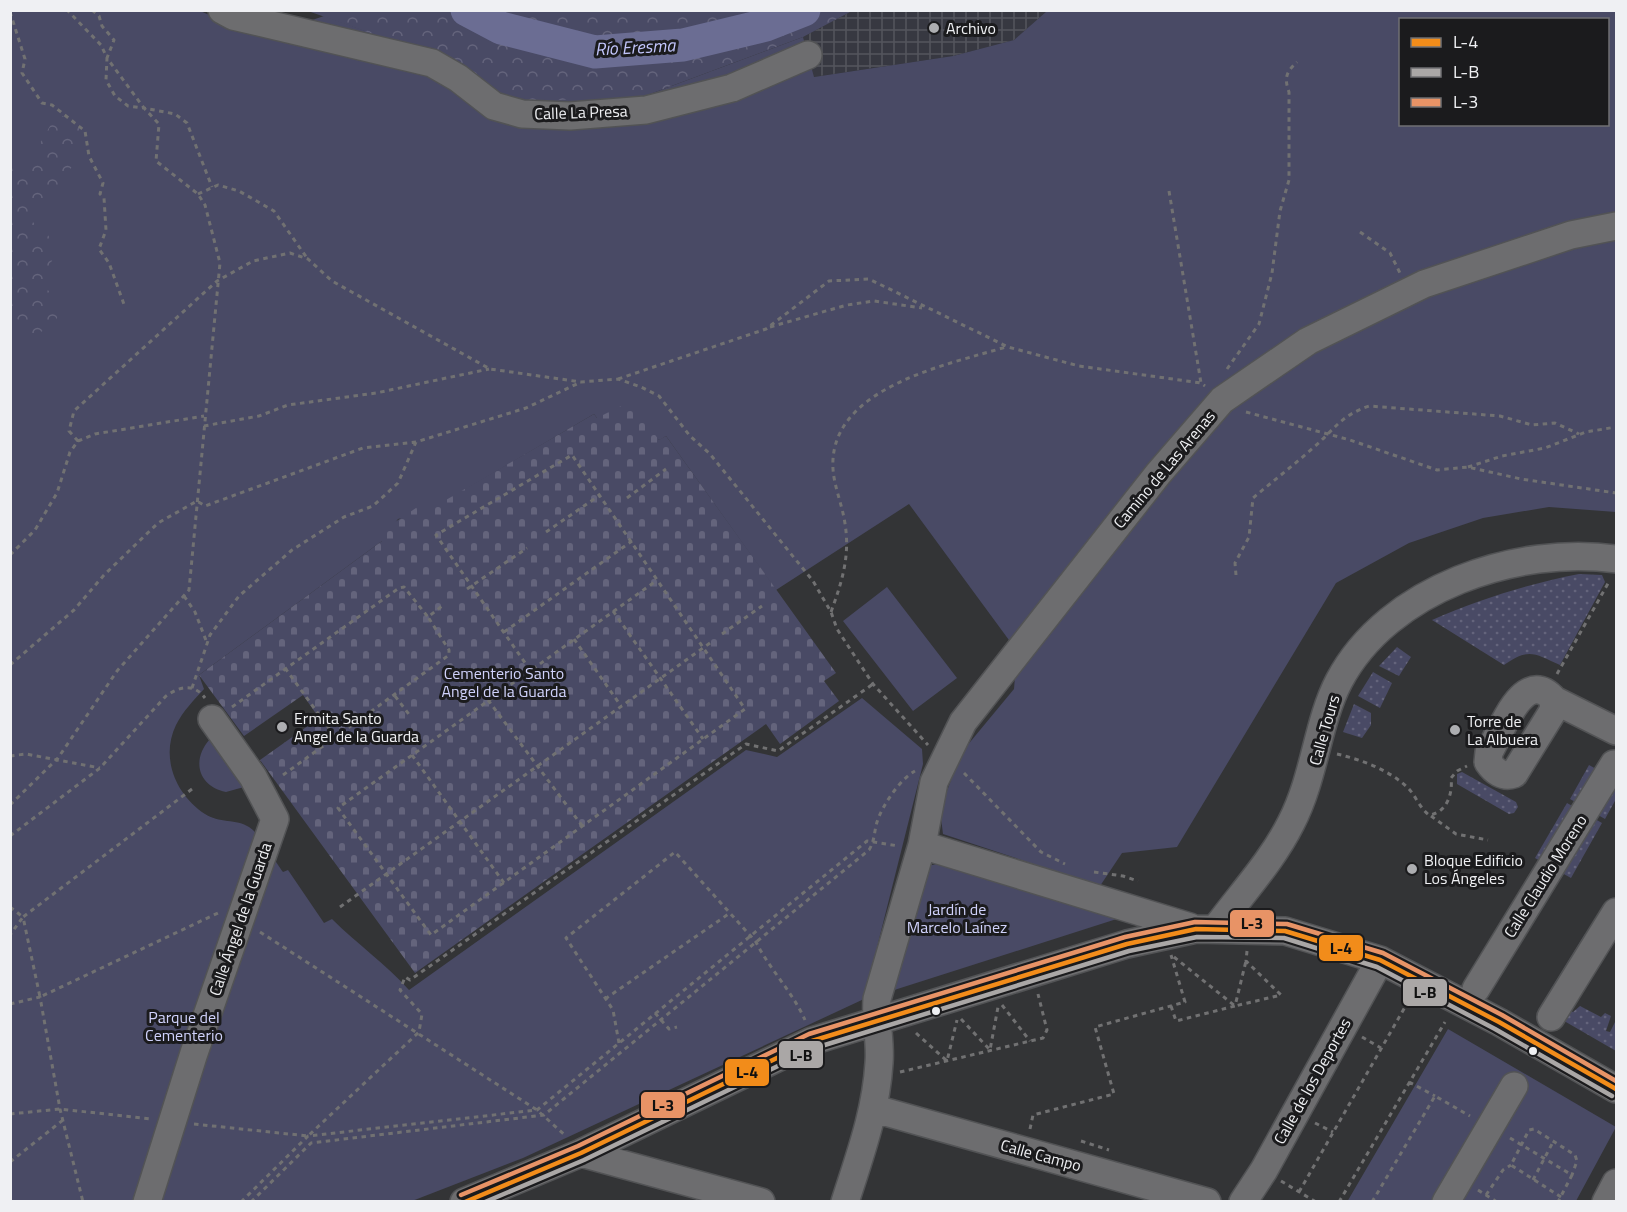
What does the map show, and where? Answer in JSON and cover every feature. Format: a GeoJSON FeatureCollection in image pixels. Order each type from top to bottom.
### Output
{"type":"FeatureCollection","features":[{"type":"Feature","properties":{"kind":"street","name":"Calle La Presa"},"geometry":{"type":"LineString","coordinates":[[222,10],[233,16],[358,48],[432,63],[458,78],[494,106],[522,114],[570,116],[646,110],[732,88],[808,55]]}},
{"type":"Feature","properties":{"kind":"street","name":"Camino de Las Arenas"},"geometry":{"type":"LineString","coordinates":[[845,1202],[875,1109],[880,1060],[875,1021],[877,999],[934,848],[934,782],[943,761],[963,722],[1158,474],[1226,397],[1308,341],[1411,291],[1488,261],[1550,241],[1599,228],[1617,226]]}},
{"type":"Feature","properties":{"kind":"street","name":"Calle Tours"},"geometry":{"type":"LineString","coordinates":[[1207,928],[1273,854],[1291,824],[1312,774],[1330,704],[1347,668],[1371,639],[1412,605],[1465,579],[1523,563],[1562,557],[1616,565]]}},
{"type":"Feature","properties":{"kind":"street"},"geometry":{"type":"LineString","coordinates":[[1551,701],[1514,774],[1500,773],[1490,766],[1487,757],[1524,692],[1536,689],[1617,744]]}},
{"type":"Feature","properties":{"kind":"street"},"geometry":{"type":"LineString","coordinates":[[1551,701],[1617,731]]}},
{"type":"Feature","properties":{"kind":"street","name":"Calle Ángel de la Guarda"},"geometry":{"type":"LineString","coordinates":[[147,1202],[194,1053],[275,819],[222,713]]}},
{"type":"Feature","properties":{"kind":"street","name":"Calle Claudio Moreno"},"geometry":{"type":"LineString","coordinates":[[1476,989],[1614,764],[1617,765]]}},
{"type":"Feature","properties":{"kind":"street"},"geometry":{"type":"LineString","coordinates":[[934,848],[1099,900],[1207,928],[1285,931],[1380,960],[1474,1009],[1617,1089]]}},
{"type":"Feature","properties":{"kind":"street"},"geometry":{"type":"LineString","coordinates":[[1551,1017],[1617,912]]}},
{"type":"Feature","properties":{"kind":"street"},"geometry":{"type":"LineString","coordinates":[[464,1202],[576,1147],[812,1041],[1127,944],[1207,928]]}},
{"type":"Feature","properties":{"kind":"street","name":"Calle de los Deportes"},"geometry":{"type":"LineString","coordinates":[[1243,1202],[1264,1170],[1380,960]]}},
{"type":"Feature","properties":{"kind":"street"},"geometry":{"type":"LineString","coordinates":[[1446,1202],[1514,1086]]}},
{"type":"Feature","properties":{"kind":"street","name":"Calle Campo"},"geometry":{"type":"LineString","coordinates":[[875,1109],[1207,1202]]}},
{"type":"Feature","properties":{"kind":"street"},"geometry":{"type":"LineString","coordinates":[[576,1147],[761,1202]]}},
{"type":"Feature","properties":{"kind":"street"},"geometry":{"type":"LineString","coordinates":[[1606,1202],[1617,1183]]}},
{"type":"Feature","properties":{"kind":"path"},"geometry":{"type":"LineString","coordinates":[[10,805],[58,758],[117,671],[189,591],[220,263],[205,205],[198,194],[156,161],[159,124],[144,108],[107,57],[101,45],[68,10]]}},
{"type":"Feature","properties":{"kind":"path"},"geometry":{"type":"LineString","coordinates":[[92,10],[99,16],[102,26],[114,40],[107,57],[106,81],[115,96],[128,106],[175,114],[187,123],[213,187]]}},
{"type":"Feature","properties":{"kind":"path"},"geometry":{"type":"LineString","coordinates":[[10,12],[25,59],[22,73],[42,103],[52,105],[85,131],[89,156],[103,183],[100,194],[104,198],[106,230],[99,249],[109,263],[125,307]]}},
{"type":"Feature","properties":{"kind":"path"},"geometry":{"type":"LineString","coordinates":[[1226,397],[1227,368],[1259,324],[1272,273],[1280,211],[1289,180],[1287,71],[1297,62]]}},
{"type":"Feature","properties":{"kind":"path"},"geometry":{"type":"LineString","coordinates":[[198,194],[218,185],[239,191],[274,210],[308,259],[332,281],[490,369]]}},
{"type":"Feature","properties":{"kind":"path"},"geometry":{"type":"LineString","coordinates":[[1169,191],[1202,383]]}},
{"type":"Feature","properties":{"kind":"path"},"geometry":{"type":"LineString","coordinates":[[1360,232],[1390,253],[1411,291]]}},
{"type":"Feature","properties":{"kind":"path"},"geometry":{"type":"LineString","coordinates":[[78,441],[69,431],[74,411],[217,281],[253,261],[290,253],[308,259]]}},
{"type":"Feature","properties":{"kind":"path"},"geometry":{"type":"LineString","coordinates":[[766,329],[829,281],[868,279],[1008,347],[1079,366],[1202,383],[1257,417],[1326,434],[1437,470],[1468,467],[1502,456],[1545,448],[1579,434],[1617,427]]}},
{"type":"Feature","properties":{"kind":"path"},"geometry":{"type":"LineString","coordinates":[[204,426],[259,416],[288,405],[376,393],[490,369],[581,382],[618,379],[766,329],[847,305],[874,301],[925,308]]}},
{"type":"Feature","properties":{"kind":"path"},"geometry":{"type":"LineString","coordinates":[[831,612],[846,571],[845,521],[833,470],[834,446],[840,430],[851,415],[876,394],[937,368],[1008,347]]}},
{"type":"Feature","properties":{"kind":"path"},"geometry":{"type":"LineString","coordinates":[[618,379],[659,396],[690,436],[710,454],[813,581],[831,612],[837,629],[873,684],[943,761],[964,773],[1041,852],[1067,864]]}},
{"type":"Feature","properties":{"kind":"path"},"geometry":{"type":"LineString","coordinates":[[197,501],[205,506],[363,448],[416,442],[526,408],[581,382]]}},
{"type":"Feature","properties":{"kind":"path"},"geometry":{"type":"LineString","coordinates":[[1236,575],[1235,563],[1249,537],[1253,498],[1351,412],[1369,406],[1500,416],[1532,425],[1555,423],[1579,434]]}},
{"type":"Feature","properties":{"kind":"path"},"geometry":{"type":"LineString","coordinates":[[10,555],[35,530],[57,493],[70,452],[78,441],[95,434],[204,416]]}},
{"type":"Feature","properties":{"kind":"path"},"geometry":{"type":"LineString","coordinates":[[192,688],[210,635],[239,596],[292,550],[344,518],[373,506],[398,483],[416,442]]}},
{"type":"Feature","properties":{"kind":"path"},"geometry":{"type":"LineString","coordinates":[[530,670],[436,535],[572,455],[745,709],[431,936],[338,808],[656,580]]}},
{"type":"Feature","properties":{"kind":"path"},"geometry":{"type":"LineString","coordinates":[[1468,467],[1521,479],[1617,493]]}},
{"type":"Feature","properties":{"kind":"path"},"geometry":{"type":"LineString","coordinates":[[627,498],[666,469]]}},
{"type":"Feature","properties":{"kind":"path"},"geometry":{"type":"LineString","coordinates":[[546,532],[600,495]]}},
{"type":"Feature","properties":{"kind":"path"},"geometry":{"type":"LineString","coordinates":[[10,665],[74,610],[104,576],[158,523],[197,501]]}},
{"type":"Feature","properties":{"kind":"path"},"geometry":{"type":"LineString","coordinates":[[610,510],[615,507]]}},
{"type":"Feature","properties":{"kind":"path"},"geometry":{"type":"LineString","coordinates":[[504,632],[632,541]]}},
{"type":"Feature","properties":{"kind":"path"},"geometry":{"type":"LineString","coordinates":[[467,589],[527,548]]}},
{"type":"Feature","properties":{"kind":"path"},"geometry":{"type":"LineString","coordinates":[[1551,701],[1616,565]]}},
{"type":"Feature","properties":{"kind":"path"},"geometry":{"type":"LineString","coordinates":[[222,713],[399,588],[404,587],[411,592],[449,650],[449,655],[283,775]]}},
{"type":"Feature","properties":{"kind":"path"},"geometry":{"type":"LineString","coordinates":[[184,596],[195,612],[207,643]]}},
{"type":"Feature","properties":{"kind":"path"},"geometry":{"type":"LineString","coordinates":[[428,617],[442,606]]}},
{"type":"Feature","properties":{"kind":"path"},"geometry":{"type":"LineString","coordinates":[[722,634],[762,606]]}},
{"type":"Feature","properties":{"kind":"path"},"geometry":{"type":"LineString","coordinates":[[613,611],[703,739]]}},
{"type":"Feature","properties":{"kind":"path"},"geometry":{"type":"LineString","coordinates":[[574,639],[621,706]]}},
{"type":"Feature","properties":{"kind":"path"},"geometry":{"type":"LineString","coordinates":[[340,907],[710,643]]}},
{"type":"Feature","properties":{"kind":"path"},"geometry":{"type":"LineString","coordinates":[[285,668],[336,738]]}},
{"type":"Feature","properties":{"kind":"path"},"geometry":{"type":"LineString","coordinates":[[241,1202],[418,1032],[422,1014],[400,990],[405,977],[410,980],[746,744],[778,751],[873,684]]}},
{"type":"Feature","properties":{"kind":"path"},"geometry":{"type":"LineString","coordinates":[[10,836],[100,768],[166,696],[178,687],[192,688],[201,694]]}},
{"type":"Feature","properties":{"kind":"path"},"geometry":{"type":"LineString","coordinates":[[395,696],[411,717]]}},
{"type":"Feature","properties":{"kind":"path"},"geometry":{"type":"LineString","coordinates":[[488,700],[583,827]]}},
{"type":"Feature","properties":{"kind":"path"},"geometry":{"type":"LineString","coordinates":[[1318,749],[1362,760],[1390,775],[1409,789],[1429,815],[1456,834],[1488,840]]}},
{"type":"Feature","properties":{"kind":"path"},"geometry":{"type":"LineString","coordinates":[[10,756],[27,754],[58,758],[100,768]]}},
{"type":"Feature","properties":{"kind":"path"},"geometry":{"type":"LineString","coordinates":[[412,755],[504,883]]}},
{"type":"Feature","properties":{"kind":"path"},"geometry":{"type":"LineString","coordinates":[[1429,815],[1438,813],[1453,792],[1451,778],[1456,771],[1487,757]]}},
{"type":"Feature","properties":{"kind":"path"},"geometry":{"type":"LineString","coordinates":[[251,1202],[311,1143],[544,1115],[869,850],[874,842],[877,821],[909,774],[923,765],[943,761]]}},
{"type":"Feature","properties":{"kind":"path"},"geometry":{"type":"LineString","coordinates":[[10,935],[23,917],[192,789]]}},
{"type":"Feature","properties":{"kind":"path"},"geometry":{"type":"LineString","coordinates":[[189,1123],[308,1136],[537,1110],[867,841],[913,848],[934,848]]}},
{"type":"Feature","properties":{"kind":"path"},"geometry":{"type":"LineString","coordinates":[[619,1042],[613,1010],[566,938],[675,852],[756,942],[763,956],[795,998],[808,1028]]}},
{"type":"Feature","properties":{"kind":"path"},"geometry":{"type":"LineString","coordinates":[[1085,870],[1123,876],[1138,881]]}},
{"type":"Feature","properties":{"kind":"path"},"geometry":{"type":"LineString","coordinates":[[10,907],[23,917],[60,1109],[83,1202]]}},
{"type":"Feature","properties":{"kind":"path"},"geometry":{"type":"LineString","coordinates":[[10,1004],[40,997],[217,913],[226,914]]}},
{"type":"Feature","properties":{"kind":"path"},"geometry":{"type":"LineString","coordinates":[[604,999],[729,913]]}},
{"type":"Feature","properties":{"kind":"path"},"geometry":{"type":"LineString","coordinates":[[257,930],[537,1110],[576,1147]]}},
{"type":"Feature","properties":{"kind":"path"},"geometry":{"type":"LineString","coordinates":[[1234,1006],[1246,961],[1247,947]]}},
{"type":"Feature","properties":{"kind":"path"},"geometry":{"type":"LineString","coordinates":[[1026,1151],[1033,1115],[1114,1094],[1095,1027],[1185,1002],[1170,954],[1234,1006]]}},
{"type":"Feature","properties":{"kind":"path"},"geometry":{"type":"LineString","coordinates":[[1171,1006],[1176,1020],[1281,995],[1246,961]]}},
{"type":"Feature","properties":{"kind":"path"},"geometry":{"type":"LineString","coordinates":[[900,1072],[1043,1038],[1047,1030],[1037,989]]}},
{"type":"Feature","properties":{"kind":"path"},"geometry":{"type":"LineString","coordinates":[[1299,1192],[1409,1000]]}},
{"type":"Feature","properties":{"kind":"path"},"geometry":{"type":"LineString","coordinates":[[990,1050],[999,1002],[1030,1041]]}},
{"type":"Feature","properties":{"kind":"path"},"geometry":{"type":"LineString","coordinates":[[655,1013],[669,1029],[677,1027]]}},
{"type":"Feature","properties":{"kind":"path"},"geometry":{"type":"LineString","coordinates":[[947,1060],[958,1016],[990,1050]]}},
{"type":"Feature","properties":{"kind":"path"},"geometry":{"type":"LineString","coordinates":[[1339,1202],[1444,1022]]}},
{"type":"Feature","properties":{"kind":"path"},"geometry":{"type":"LineString","coordinates":[[914,1031],[947,1060]]}},
{"type":"Feature","properties":{"kind":"path"},"geometry":{"type":"LineString","coordinates":[[1409,1082],[1572,1175]]}},
{"type":"Feature","properties":{"kind":"path"},"geometry":{"type":"LineString","coordinates":[[1372,1202],[1434,1096]]}},
{"type":"Feature","properties":{"kind":"path"},"geometry":{"type":"LineString","coordinates":[[10,1114],[60,1109],[158,1120]]}},
{"type":"Feature","properties":{"kind":"path"},"geometry":{"type":"LineString","coordinates":[[10,1162],[63,1120]]}},
{"type":"Feature","properties":{"kind":"path"},"geometry":{"type":"LineString","coordinates":[[1486,1195],[1503,1170],[1510,1165],[1520,1144],[1531,1129],[1577,1158],[1572,1175],[1558,1202]]}},
{"type":"Feature","properties":{"kind":"path"},"geometry":{"type":"LineString","coordinates":[[1533,1180],[1553,1141]]}},
{"type":"Feature","properties":{"kind":"path"},"geometry":{"type":"LineString","coordinates":[[1510,1165],[1561,1197]]}},
{"type":"Feature","properties":{"kind":"path"},"geometry":{"type":"LineString","coordinates":[[1264,1170],[1316,1202]]}},
{"type":"Feature","properties":{"kind":"shaded area"},"geometry":{"type":"Polygon","coordinates":[[[852,11],[1047,11],[1014,40],[953,56],[813,77],[803,37],[852,11]]]}},
{"type":"Feature","properties":{"kind":"green space","name":"Parque del Cementerio"},"geometry":{"type":"Polygon","coordinates":[[[10,11],[200,11],[262,37],[324,16],[455,63],[650,94],[803,37],[814,77],[953,56],[1014,40],[1047,11],[1616,11],[1616,512],[1549,507],[1483,518],[1409,543],[1336,583],[1177,847],[1122,853],[1100,886],[943,834],[940,810],[961,753],[1014,689],[1017,651],[909,504],[776,590],[666,436],[660,440],[597,418],[594,414],[427,512],[398,519],[382,541],[199,675],[204,689],[182,715],[171,738],[170,763],[186,797],[210,817],[239,823],[253,830],[283,872],[288,870],[324,923],[332,919],[409,990],[746,750],[777,757],[862,698],[922,749],[923,764],[864,999],[523,1158],[412,1201],[11,1201],[10,11]]]}},
{"type":"Feature","properties":{"kind":"green space"},"geometry":{"type":"Polygon","coordinates":[[[308,11],[852,11],[803,37],[650,94],[530,102],[455,63],[308,11]]]}},
{"type":"Feature","properties":{"kind":"green space"},"geometry":{"type":"Polygon","coordinates":[[[57,114],[79,123],[82,143],[65,182],[27,217],[48,235],[57,251],[45,274],[45,288],[62,301],[56,320],[43,331],[30,337],[11,311],[11,159],[22,161],[33,155],[57,114]]]}},
{"type":"Feature","properties":{"kind":"green space","name":"Cementerio Santo Angel de la Guarda"},"geometry":{"type":"Polygon","coordinates":[[[631,401],[659,440],[666,436],[836,673],[824,681],[839,701],[780,744],[766,724],[415,973],[260,760],[319,718],[303,695],[244,736],[199,675],[382,541],[377,534],[422,504],[427,511],[594,414],[597,418],[631,401]]]}},
{"type":"Feature","properties":{"kind":"green space"},"geometry":{"type":"Polygon","coordinates":[[[1579,574],[1602,575],[1605,582],[1560,665],[1538,655],[1526,654],[1504,665],[1432,620],[1504,593],[1579,574]]]}},
{"type":"Feature","properties":{"kind":"green space"},"geometry":{"type":"Polygon","coordinates":[[[887,587],[957,678],[913,711],[843,621],[887,587]]]}},
{"type":"Feature","properties":{"kind":"green space"},"geometry":{"type":"Polygon","coordinates":[[[1397,647],[1411,657],[1399,676],[1379,666],[1397,647]]]}},
{"type":"Feature","properties":{"kind":"green space"},"geometry":{"type":"Polygon","coordinates":[[[1373,672],[1392,683],[1380,708],[1358,696],[1373,672]]]}},
{"type":"Feature","properties":{"kind":"green space"},"geometry":{"type":"Polygon","coordinates":[[[1354,704],[1371,713],[1371,725],[1362,738],[1343,732],[1354,704]]]}},
{"type":"Feature","properties":{"kind":"green space"},"geometry":{"type":"Polygon","coordinates":[[[210,739],[235,776],[240,774],[244,787],[226,792],[216,789],[204,778],[199,763],[204,747],[210,739]]]}},
{"type":"Feature","properties":{"kind":"green space"},"geometry":{"type":"Polygon","coordinates":[[[1589,765],[1616,780],[1616,799],[1605,819],[1570,799],[1589,765]]]}},
{"type":"Feature","properties":{"kind":"green space"},"geometry":{"type":"Polygon","coordinates":[[[1462,772],[1516,802],[1518,807],[1514,813],[1509,814],[1457,784],[1457,774],[1462,772]]]}},
{"type":"Feature","properties":{"kind":"green space"},"geometry":{"type":"Polygon","coordinates":[[[1567,803],[1602,823],[1571,878],[1535,858],[1567,803]]]}},
{"type":"Feature","properties":{"kind":"green space","name":"Jardín de Marcelo Laínez"},"geometry":{"type":"Polygon","coordinates":[[[947,864],[1126,916],[888,992],[927,866],[947,864]]]}},
{"type":"Feature","properties":{"kind":"green space"},"geometry":{"type":"Polygon","coordinates":[[[1585,934],[1610,949],[1569,1010],[1573,1012],[1580,1006],[1601,1017],[1605,1013],[1611,1016],[1606,1031],[1610,1032],[1616,1020],[1616,1051],[1540,1007],[1585,934]]]}},
{"type":"Feature","properties":{"kind":"green space"},"geometry":{"type":"Polygon","coordinates":[[[1448,1029],[1616,1127],[1576,1201],[1347,1202],[1448,1029]]]}},
{"type":"Feature","properties":{"kind":"waterway","name":"Río Eresma"},"geometry":{"type":"LineString","coordinates":[[467,10],[501,28],[595,52],[683,45],[766,25],[804,10]]}},
{"type":"Feature","properties":{"kind":"transit line","name":"L-3"},"geometry":{"type":"LineString","coordinates":[[461,1195],[578,1146],[809,1034],[1125,937],[1195,922],[1287,924],[1383,953],[1502,1015],[1616,1081]]}},
{"type":"Feature","properties":{"kind":"transit line","name":"L-4"},"geometry":{"type":"LineString","coordinates":[[465,1202],[581,1153],[812,1041],[1127,944],[1196,929],[1285,931],[1380,960],[1499,1022],[1616,1089]]}},
{"type":"Feature","properties":{"kind":"transit line","name":"L-B"},"geometry":{"type":"LineString","coordinates":[[485,1202],[584,1160],[815,1048],[1129,951],[1197,937],[1284,938],[1377,967],[1495,1029],[1612,1096]]}},
{"type":"Feature","properties":{"kind":"place","name":"Archivo"},"geometry":{"type":"Point","coordinates":[934,28]}},
{"type":"Feature","properties":{"kind":"place","name":"Ermita Santo Angel de la Guarda"},"geometry":{"type":"Point","coordinates":[282,727]}},
{"type":"Feature","properties":{"kind":"place","name":"Torre de La Albuera"},"geometry":{"type":"Point","coordinates":[1455,730]}},
{"type":"Feature","properties":{"kind":"place","name":"Bloque Edificio Los Ángeles"},"geometry":{"type":"Point","coordinates":[1412,869]}}]}
